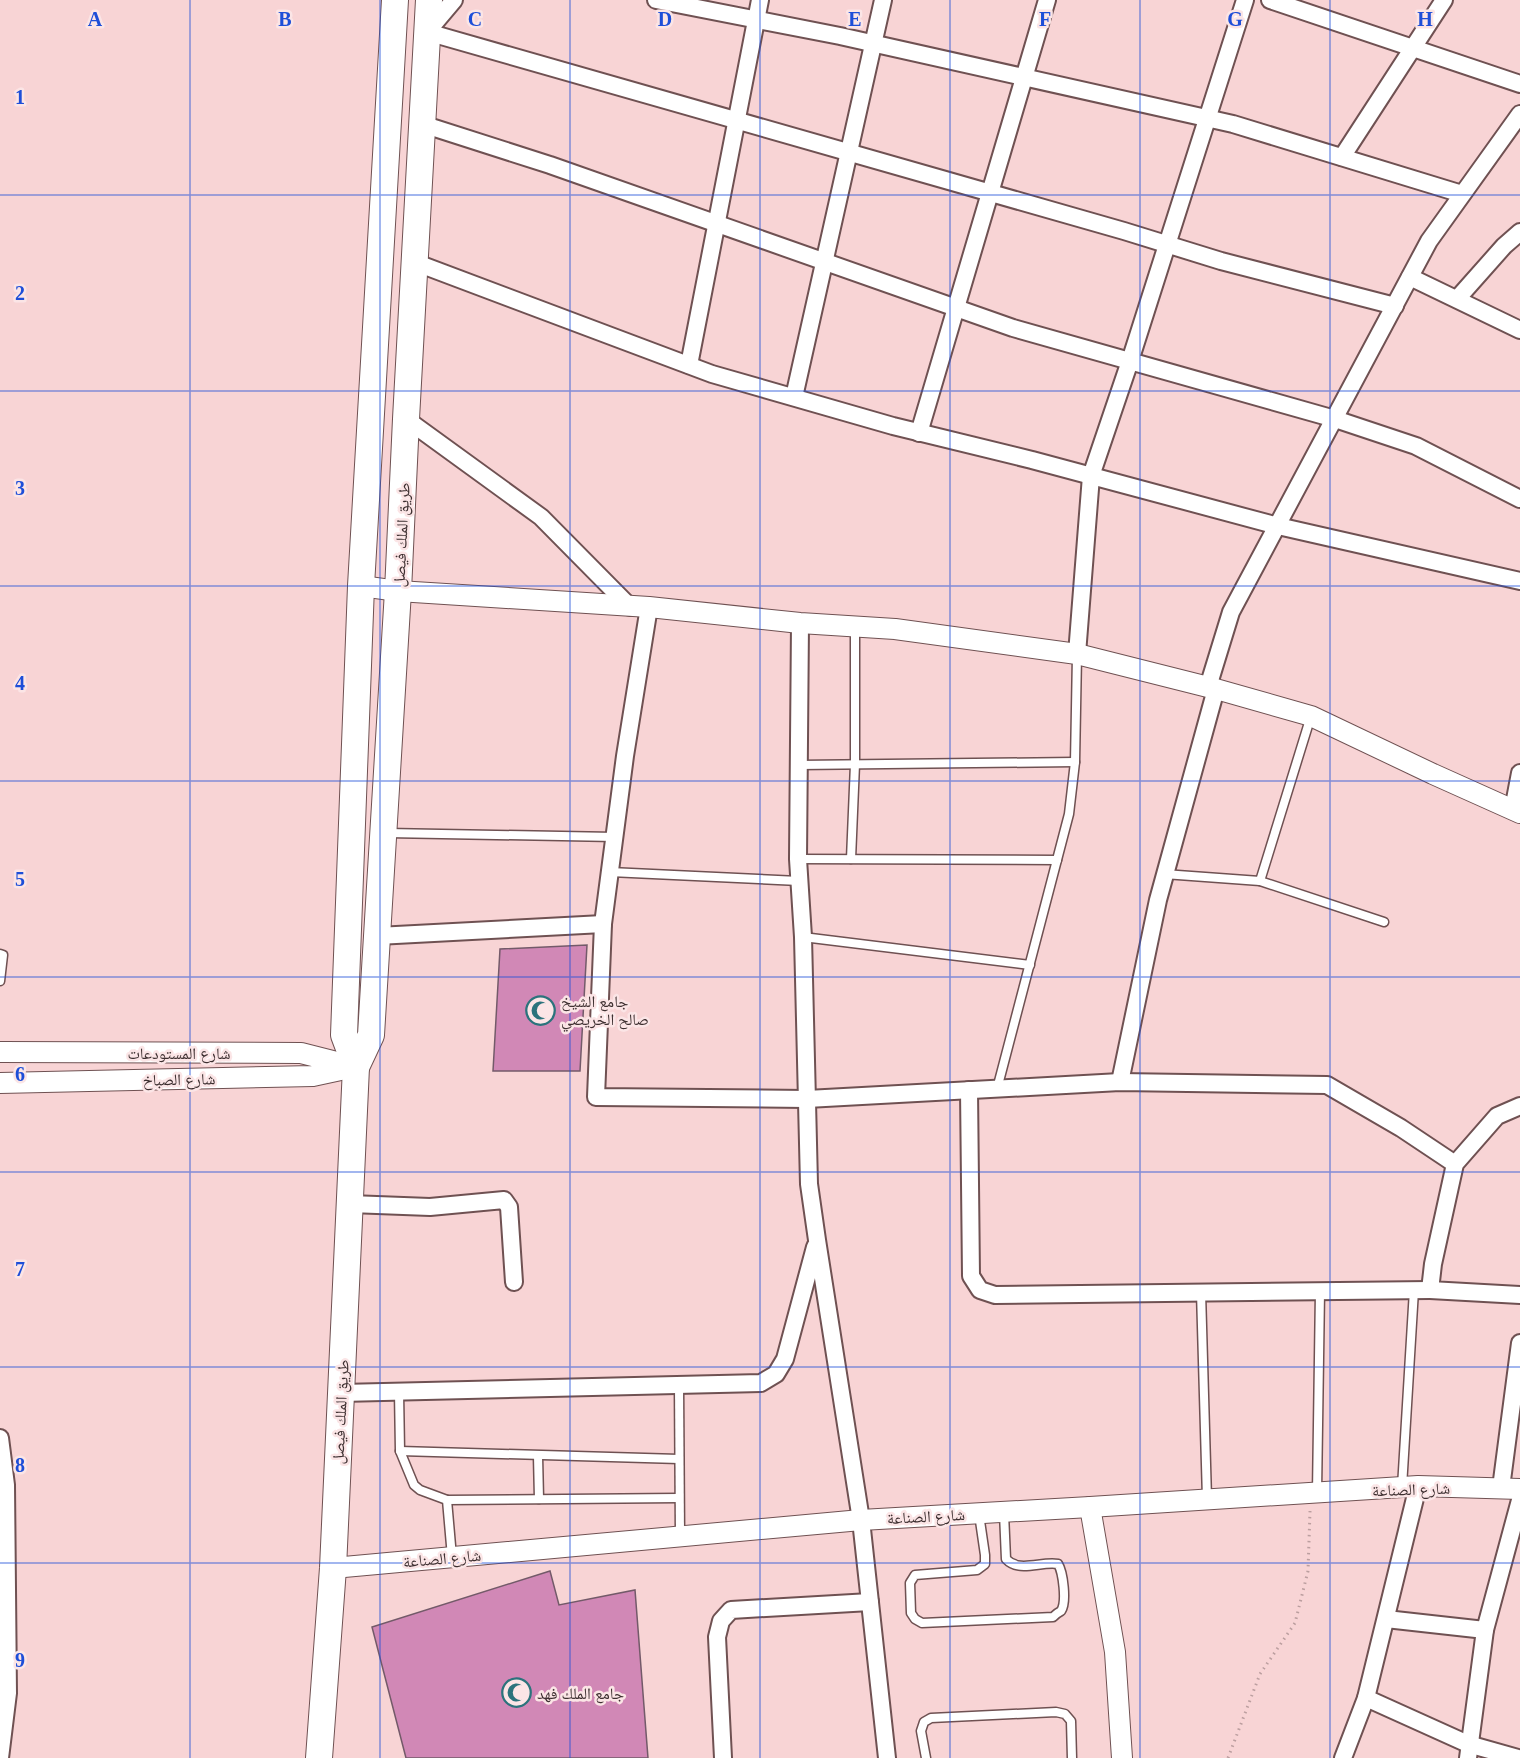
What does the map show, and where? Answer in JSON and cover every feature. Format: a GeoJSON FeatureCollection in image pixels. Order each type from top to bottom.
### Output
{"type":"FeatureCollection","features":[{"type":"Feature","properties":{"kind":"main road","name":"طريق الملك فيصل"},"geometry":{"type":"LineString","coordinates":[[356,1067],[344,1035],[361,586],[395,0]]}},
{"type":"Feature","properties":{"kind":"main road","name":"طريق الملك فيصل"},"geometry":{"type":"LineString","coordinates":[[319,1758],[333,1568],[356,1067],[371,1035],[398,591],[429,0]]}},
{"type":"Feature","properties":{"kind":"street"},"geometry":{"type":"LineString","coordinates":[[454,0],[428,32],[1221,261],[1395,306]]}},
{"type":"Feature","properties":{"kind":"street"},"geometry":{"type":"LineString","coordinates":[[656,0],[873,43],[1233,124],[1462,194]]}},
{"type":"Feature","properties":{"kind":"street"},"geometry":{"type":"LineString","coordinates":[[689,365],[760,0]]}},
{"type":"Feature","properties":{"kind":"street"},"geometry":{"type":"LineString","coordinates":[[794,398],[883,0]]}},
{"type":"Feature","properties":{"kind":"street"},"geometry":{"type":"LineString","coordinates":[[919,433],[1047,0]]}},
{"type":"Feature","properties":{"kind":"street"},"geometry":{"type":"LineString","coordinates":[[1077,654],[1091,476],[1245,0]]}},
{"type":"Feature","properties":{"kind":"street"},"geometry":{"type":"LineString","coordinates":[[1270,0],[1520,84]]}},
{"type":"Feature","properties":{"kind":"street"},"geometry":{"type":"LineString","coordinates":[[1342,157],[1444,0]]}},
{"type":"Feature","properties":{"kind":"street"},"geometry":{"type":"LineString","coordinates":[[1120,1082],[1164,874],[1231,612],[1429,241],[1520,114]]}},
{"type":"Feature","properties":{"kind":"street"},"geometry":{"type":"LineString","coordinates":[[422,124],[550,165],[1013,328],[1335,419],[1416,446],[1520,499]]}},
{"type":"Feature","properties":{"kind":"street"},"geometry":{"type":"LineString","coordinates":[[1457,299],[1504,246],[1520,232]]}},
{"type":"Feature","properties":{"kind":"street"},"geometry":{"type":"LineString","coordinates":[[414,262],[712,374],[794,398],[919,433],[1278,526],[1520,581]]}},
{"type":"Feature","properties":{"kind":"street"},"geometry":{"type":"LineString","coordinates":[[1410,277],[1520,330]]}},
{"type":"Feature","properties":{"kind":"street"},"geometry":{"type":"LineString","coordinates":[[406,419],[541,517],[639,607]]}},
{"type":"Feature","properties":{"kind":"street"},"geometry":{"type":"LineString","coordinates":[[361,586],[398,591],[639,607],[895,630],[1077,654],[1311,716],[1516,811],[1520,773]]}},
{"type":"Feature","properties":{"kind":"street"},"geometry":{"type":"LineString","coordinates":[[639,607],[625,756],[603,924],[596,1097],[807,1099],[1120,1082],[1327,1085],[1401,1128],[1455,1164]]}},
{"type":"Feature","properties":{"kind":"street"},"geometry":{"type":"LineString","coordinates":[[800,623],[798,859],[803,937],[809,1184],[861,1520],[887,1758]]}},
{"type":"Feature","properties":{"kind":"street"},"geometry":{"type":"LineString","coordinates":[[376,936],[603,924]]}},
{"type":"Feature","properties":{"kind":"street","name":"شارع المستودعات"},"geometry":{"type":"LineString","coordinates":[[0,1052],[302,1053],[356,1067]]}},
{"type":"Feature","properties":{"kind":"street","name":"شارع الصباخ"},"geometry":{"type":"LineString","coordinates":[[0,1083],[313,1076],[356,1067]]}},
{"type":"Feature","properties":{"kind":"street"},"geometry":{"type":"LineString","coordinates":[[969,1090],[971,1276],[980,1290],[995,1294],[1422,1290],[1520,1295]]}},
{"type":"Feature","properties":{"kind":"street"},"geometry":{"type":"LineString","coordinates":[[1422,1290],[1433,1264],[1455,1164],[1497,1116],[1520,1106]]}},
{"type":"Feature","properties":{"kind":"street"},"geometry":{"type":"LineString","coordinates":[[350,1204],[430,1207],[504,1200],[509,1207],[514,1282]]}},
{"type":"Feature","properties":{"kind":"street"},"geometry":{"type":"LineString","coordinates":[[341,1394],[761,1383],[776,1374],[785,1359],[817,1240]]}},
{"type":"Feature","properties":{"kind":"street"},"geometry":{"type":"LineString","coordinates":[[1511,1489],[1520,1343]]}},
{"type":"Feature","properties":{"kind":"street"},"geometry":{"type":"LineString","coordinates":[[0,1438],[6,1485],[8,1681],[0,1758]]}},
{"type":"Feature","properties":{"kind":"street"},"geometry":{"type":"LineString","coordinates":[[1343,1758],[1366,1698],[1386,1619],[1410,1487]]}},
{"type":"Feature","properties":{"kind":"street","name":"شارع الصناعة"},"geometry":{"type":"LineString","coordinates":[[333,1568],[861,1520],[1410,1487],[1511,1489]]}},
{"type":"Feature","properties":{"kind":"street"},"geometry":{"type":"LineString","coordinates":[[1468,1751],[1485,1630],[1520,1500]]}},
{"type":"Feature","properties":{"kind":"street"},"geometry":{"type":"LineString","coordinates":[[1090,1507],[1115,1652],[1122,1758]]}},
{"type":"Feature","properties":{"kind":"street"},"geometry":{"type":"LineString","coordinates":[[723,1758],[717,1637],[721,1621],[731,1610],[870,1602]]}},
{"type":"Feature","properties":{"kind":"street"},"geometry":{"type":"LineString","coordinates":[[1386,1619],[1485,1630]]}},
{"type":"Feature","properties":{"kind":"street"},"geometry":{"type":"LineString","coordinates":[[1366,1698],[1468,1751],[1518,1758]]}},
{"type":"Feature","properties":{"kind":"lane"},"geometry":{"type":"LineString","coordinates":[[851,859],[855,764],[855,627]]}},
{"type":"Feature","properties":{"kind":"lane"},"geometry":{"type":"LineString","coordinates":[[998,1089],[1069,814],[1075,762],[1077,654]]}},
{"type":"Feature","properties":{"kind":"lane"},"geometry":{"type":"LineString","coordinates":[[1260,880],[1311,716]]}},
{"type":"Feature","properties":{"kind":"lane"},"geometry":{"type":"LineString","coordinates":[[799,765],[1075,762]]}},
{"type":"Feature","properties":{"kind":"lane"},"geometry":{"type":"LineString","coordinates":[[383,833],[615,837]]}},
{"type":"Feature","properties":{"kind":"lane"},"geometry":{"type":"LineString","coordinates":[[798,859],[1057,860]]}},
{"type":"Feature","properties":{"kind":"lane"},"geometry":{"type":"LineString","coordinates":[[610,872],[799,881]]}},
{"type":"Feature","properties":{"kind":"lane"},"geometry":{"type":"LineString","coordinates":[[1164,874],[1260,880],[1384,922]]}},
{"type":"Feature","properties":{"kind":"lane"},"geometry":{"type":"LineString","coordinates":[[803,937],[1030,965]]}},
{"type":"Feature","properties":{"kind":"lane"},"geometry":{"type":"LineString","coordinates":[[0,954],[3,955],[0,981]]}},
{"type":"Feature","properties":{"kind":"lane"},"geometry":{"type":"LineString","coordinates":[[1410,1487],[1422,1290]]}},
{"type":"Feature","properties":{"kind":"lane"},"geometry":{"type":"LineString","coordinates":[[1314,1493],[1320,1291]]}},
{"type":"Feature","properties":{"kind":"lane"},"geometry":{"type":"LineString","coordinates":[[1201,1292],[1207,1500]]}},
{"type":"Feature","properties":{"kind":"lane"},"geometry":{"type":"LineString","coordinates":[[679,1385],[680,1536]]}},
{"type":"Feature","properties":{"kind":"lane"},"geometry":{"type":"LineString","coordinates":[[399,1392],[400,1451],[414,1485],[420,1490],[447,1500],[680,1498]]}},
{"type":"Feature","properties":{"kind":"lane"},"geometry":{"type":"LineString","coordinates":[[400,1451],[679,1459]]}},
{"type":"Feature","properties":{"kind":"lane"},"geometry":{"type":"LineString","coordinates":[[538,1456],[539,1499]]}},
{"type":"Feature","properties":{"kind":"lane"},"geometry":{"type":"LineString","coordinates":[[447,1500],[452,1557]]}},
{"type":"Feature","properties":{"kind":"lane"},"geometry":{"type":"LineString","coordinates":[[979,1514],[985,1564],[977,1570],[915,1575],[910,1583],[911,1613],[922,1623],[1053,1617],[1060,1612],[1064,1603],[1062,1570],[1058,1564],[1049,1562],[1020,1566],[1012,1565],[1006,1559],[1004,1512]]}},
{"type":"Feature","properties":{"kind":"lane"},"geometry":{"type":"LineString","coordinates":[[926,1758],[921,1731],[924,1722],[932,1718],[1056,1712],[1065,1714],[1071,1722],[1072,1758]]}},
{"type":"Feature","properties":{"kind":"path"},"geometry":{"type":"LineString","coordinates":[[1228,1758],[1260,1674],[1295,1623],[1308,1571],[1314,1493]]}},
{"type":"Feature","properties":{"kind":"building","name":"جامع الشيخ صالح الخريصي"},"geometry":{"type":"Polygon","coordinates":[[[587,945],[580,1071],[493,1071],[500,949],[587,945]]]}},
{"type":"Feature","properties":{"kind":"building","name":"جامع الملك فهد"},"geometry":{"type":"Polygon","coordinates":[[[550,1571],[559,1605],[635,1590],[648,1758],[406,1758],[372,1627],[550,1571]]]}},
{"type":"Feature","properties":{"kind":"place","name":"جامع الشيخ صالح الخريصي"},"geometry":{"type":"Point","coordinates":[540,1010]}},
{"type":"Feature","properties":{"kind":"place","name":"جامع الملك فهد"},"geometry":{"type":"Point","coordinates":[516,1693]}}]}
